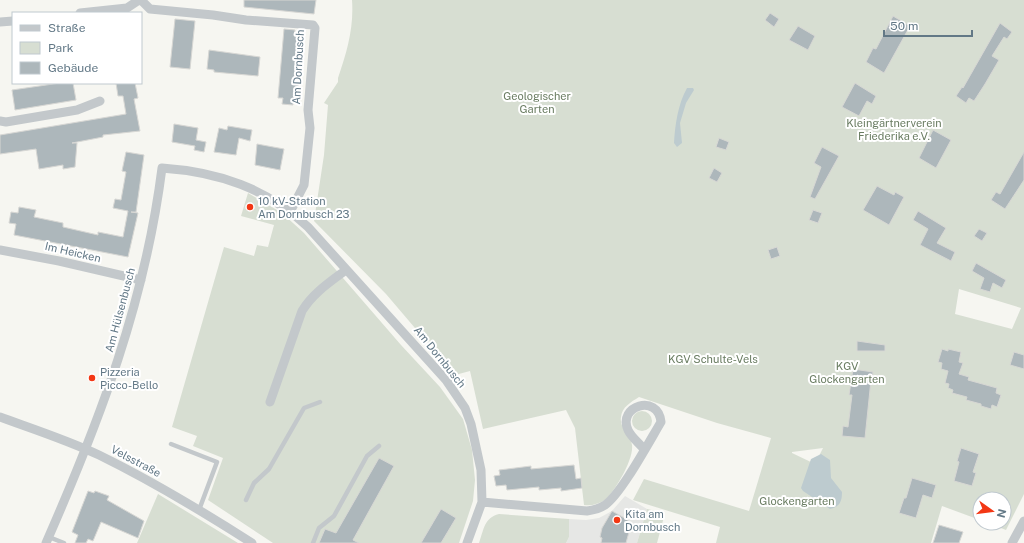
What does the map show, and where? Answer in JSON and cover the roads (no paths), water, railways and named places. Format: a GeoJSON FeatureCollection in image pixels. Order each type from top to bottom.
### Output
{"type":"FeatureCollection","features":[{"type":"Feature","properties":{"kind":"street"},"geometry":{"type":"LineString","coordinates":[[89,12],[127,8],[140,0]]}},
{"type":"Feature","properties":{"kind":"street","name":"Am Dornbusch"},"geometry":{"type":"LineString","coordinates":[[140,0],[150,9],[213,15],[246,20],[313,25],[315,28],[308,110],[310,128],[304,185],[290,212]]}},
{"type":"Feature","properties":{"kind":"street"},"geometry":{"type":"LineString","coordinates":[[0,22],[12,21]]}},
{"type":"Feature","properties":{"kind":"street"},"geometry":{"type":"LineString","coordinates":[[0,121],[6,122],[77,110],[100,101]]}},
{"type":"Feature","properties":{"kind":"street","name":"Am Dornbusch"},"geometry":{"type":"LineString","coordinates":[[162,168],[189,170],[232,180],[264,195],[290,212],[308,227],[446,380],[465,408],[476,441],[481,470],[482,502],[467,543]]}},
{"type":"Feature","properties":{"kind":"street","name":"Am Hülsenbusch"},"geometry":{"type":"LineString","coordinates":[[48,540],[86,449],[114,376],[127,334],[153,231],[162,168]]}},
{"type":"Feature","properties":{"kind":"street","name":"Im Heicken"},"geometry":{"type":"LineString","coordinates":[[0,250],[59,261],[141,280]]}},
{"type":"Feature","properties":{"kind":"street"},"geometry":{"type":"LineString","coordinates":[[270,402],[305,306],[317,292],[346,270]]}},
{"type":"Feature","properties":{"kind":"street"},"geometry":{"type":"LineString","coordinates":[[482,502],[587,511],[596,510],[604,506],[616,495],[661,422],[660,415],[657,410],[644,405],[637,406],[630,411],[626,420],[628,429],[644,449]]}},
{"type":"Feature","properties":{"kind":"street","name":"Velsstraße"},"geometry":{"type":"LineString","coordinates":[[0,418],[86,449],[162,488],[252,543]]}},
{"type":"Feature","properties":{"kind":"street"},"geometry":{"type":"LineString","coordinates":[[1012,543],[1024,521]]}},
{"type":"Feature","properties":{"kind":"lane"},"geometry":{"type":"LineString","coordinates":[[246,500],[254,483],[269,469],[304,408],[320,402]]}},
{"type":"Feature","properties":{"kind":"lane"},"geometry":{"type":"LineString","coordinates":[[171,444],[217,462],[198,510]]}},
{"type":"Feature","properties":{"kind":"lane"},"geometry":{"type":"LineString","coordinates":[[313,543],[319,528],[334,516],[367,456],[379,446]]}},
{"type":"Feature","properties":{"kind":"lane"},"geometry":{"type":"LineString","coordinates":[[48,540],[64,543]]}},
{"type":"Feature","properties":{"kind":"place","name":"10 kV-Station Am Dornbusch 23"},"geometry":{"type":"Point","coordinates":[250,207]}},
{"type":"Feature","properties":{"kind":"place","name":"Pizzeria Picco-Bello"},"geometry":{"type":"Point","coordinates":[92,378]}},
{"type":"Feature","properties":{"kind":"place","name":"Kita am Dornbusch"},"geometry":{"type":"Point","coordinates":[617,520]}},
{"type":"Feature","properties":{"kind":"park label","name":"Geologischer Garten"},"geometry":{"type":"Point","coordinates":[537,102]}},
{"type":"Feature","properties":{"kind":"park label","name":"Kleingärtnerverein Friederika e.V."},"geometry":{"type":"Point","coordinates":[894,129]}},
{"type":"Feature","properties":{"kind":"park label","name":"KGV Schulte-Vels"},"geometry":{"type":"Point","coordinates":[713,359]}},
{"type":"Feature","properties":{"kind":"park label","name":"KGV Glockengarten"},"geometry":{"type":"Point","coordinates":[847,372]}},
{"type":"Feature","properties":{"kind":"park label","name":"Glockengarten"},"geometry":{"type":"Point","coordinates":[797,501]}}]}
